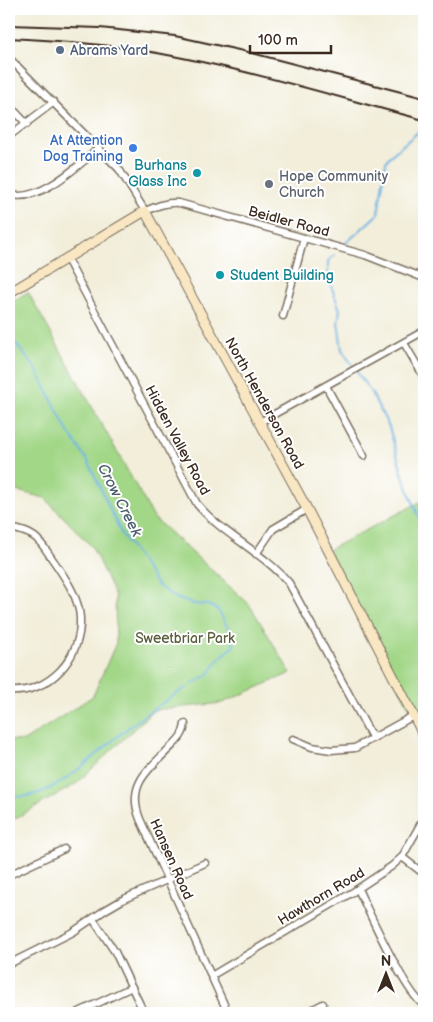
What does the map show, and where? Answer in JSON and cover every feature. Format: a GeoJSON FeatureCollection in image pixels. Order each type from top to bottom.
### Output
{"type":"FeatureCollection","features":[{"type":"Feature","properties":{"kind":"street","name":"North Henderson Road"},"geometry":{"type":"LineString","coordinates":[[9,58],[119,169],[145,211],[307,509],[424,736]]}},
{"type":"Feature","properties":{"kind":"street"},"geometry":{"type":"LineString","coordinates":[[9,136],[54,102]]}},
{"type":"Feature","properties":{"kind":"street"},"geometry":{"type":"LineString","coordinates":[[9,105],[27,124]]}},
{"type":"Feature","properties":{"kind":"street"},"geometry":{"type":"LineString","coordinates":[[9,194],[18,197],[31,195],[69,173],[99,148]]}},
{"type":"Feature","properties":{"kind":"street","name":"Beidler Road"},"geometry":{"type":"LineString","coordinates":[[145,211],[160,205],[179,204],[384,261],[424,278]]}},
{"type":"Feature","properties":{"kind":"street"},"geometry":{"type":"LineString","coordinates":[[9,294],[145,211]]}},
{"type":"Feature","properties":{"kind":"street"},"geometry":{"type":"LineString","coordinates":[[283,316],[304,238]]}},
{"type":"Feature","properties":{"kind":"street","name":"Hidden Valley Road"},"geometry":{"type":"LineString","coordinates":[[68,258],[197,504],[208,517],[283,576],[292,588],[372,737]]}},
{"type":"Feature","properties":{"kind":"street"},"geometry":{"type":"LineString","coordinates":[[260,422],[424,332]]}},
{"type":"Feature","properties":{"kind":"street"},"geometry":{"type":"LineString","coordinates":[[404,343],[424,377]]}},
{"type":"Feature","properties":{"kind":"street"},"geometry":{"type":"LineString","coordinates":[[326,386],[364,456]]}},
{"type":"Feature","properties":{"kind":"street"},"geometry":{"type":"LineString","coordinates":[[256,554],[273,529],[307,509]]}},
{"type":"Feature","properties":{"kind":"street"},"geometry":{"type":"LineString","coordinates":[[9,528],[21,530],[42,542],[70,587],[78,605],[80,617],[80,634],[64,668],[38,686],[18,692],[9,691]]}},
{"type":"Feature","properties":{"kind":"street"},"geometry":{"type":"LineString","coordinates":[[292,739],[312,747],[330,750],[355,748],[413,716]]}},
{"type":"Feature","properties":{"kind":"street","name":"Hansen Road"},"geometry":{"type":"LineString","coordinates":[[185,724],[182,736],[144,775],[138,785],[135,796],[138,814],[228,1013]]}},
{"type":"Feature","properties":{"kind":"street","name":"Hawthorn Road"},"geometry":{"type":"LineString","coordinates":[[211,976],[381,874],[402,857],[424,818]]}},
{"type":"Feature","properties":{"kind":"street"},"geometry":{"type":"LineString","coordinates":[[9,875],[64,849]]}},
{"type":"Feature","properties":{"kind":"street"},"geometry":{"type":"LineString","coordinates":[[402,857],[424,874]]}},
{"type":"Feature","properties":{"kind":"street"},"geometry":{"type":"LineString","coordinates":[[9,964],[68,935],[110,906],[205,863]]}},
{"type":"Feature","properties":{"kind":"street"},"geometry":{"type":"LineString","coordinates":[[358,889],[414,997],[424,1005]]}},
{"type":"Feature","properties":{"kind":"street"},"geometry":{"type":"LineString","coordinates":[[93,919],[115,952],[144,1013]]}},
{"type":"Feature","properties":{"kind":"street"},"geometry":{"type":"LineString","coordinates":[[78,1013],[132,987]]}},
{"type":"Feature","properties":{"kind":"street"},"geometry":{"type":"LineString","coordinates":[[306,1013],[323,1004]]}},
{"type":"Feature","properties":{"kind":"green space","name":"Sweetbriar Park"},"geometry":{"type":"Polygon","coordinates":[[[28,292],[154,518],[249,604],[291,673],[222,703],[154,710],[76,784],[9,822],[9,740],[24,741],[93,696],[116,643],[115,596],[92,547],[45,498],[9,489],[9,303],[28,292]]]}},
{"type":"Feature","properties":{"kind":"green space"},"geometry":{"type":"Polygon","coordinates":[[[424,500],[424,736],[328,550],[424,500]]]}},
{"type":"Feature","properties":{"kind":"waterway"},"geometry":{"type":"LineString","coordinates":[[346,243],[378,214],[386,162],[389,157],[424,127]]}},
{"type":"Feature","properties":{"kind":"waterway"},"geometry":{"type":"LineString","coordinates":[[335,255],[328,261],[328,271],[331,286],[340,310],[338,322],[342,350],[372,394],[389,427],[404,479],[424,530]]}},
{"type":"Feature","properties":{"kind":"waterway","name":"Crow Creek"},"geometry":{"type":"LineString","coordinates":[[9,335],[36,369],[68,432],[88,461],[121,533],[158,586],[176,598],[193,604],[208,605],[218,610],[228,628],[234,646],[220,658],[208,675],[192,684]]}},
{"type":"Feature","properties":{"kind":"waterway","name":"Crow Creek"},"geometry":{"type":"LineString","coordinates":[[9,795],[24,796],[39,793],[55,786],[85,765],[123,732],[187,687]]}},
{"type":"Feature","properties":{"kind":"railway"},"geometry":{"type":"LineString","coordinates":[[9,25],[100,28],[175,36],[248,52],[424,98]]}},
{"type":"Feature","properties":{"kind":"railway"},"geometry":{"type":"LineString","coordinates":[[9,38],[102,45],[169,55],[279,81],[424,120]]}},
{"type":"Feature","properties":{"kind":"place","name":"Abrams Yard"},"geometry":{"type":"Point","coordinates":[60,50]}},
{"type":"Feature","properties":{"kind":"place","name":"At Attention Dog Training"},"geometry":{"type":"Point","coordinates":[133,148]}},
{"type":"Feature","properties":{"kind":"place","name":"Burhans Glass Inc"},"geometry":{"type":"Point","coordinates":[197,173]}},
{"type":"Feature","properties":{"kind":"place","name":"Hope Community Church"},"geometry":{"type":"Point","coordinates":[269,184]}},
{"type":"Feature","properties":{"kind":"place","name":"Student Building"},"geometry":{"type":"Point","coordinates":[220,275]}}]}
